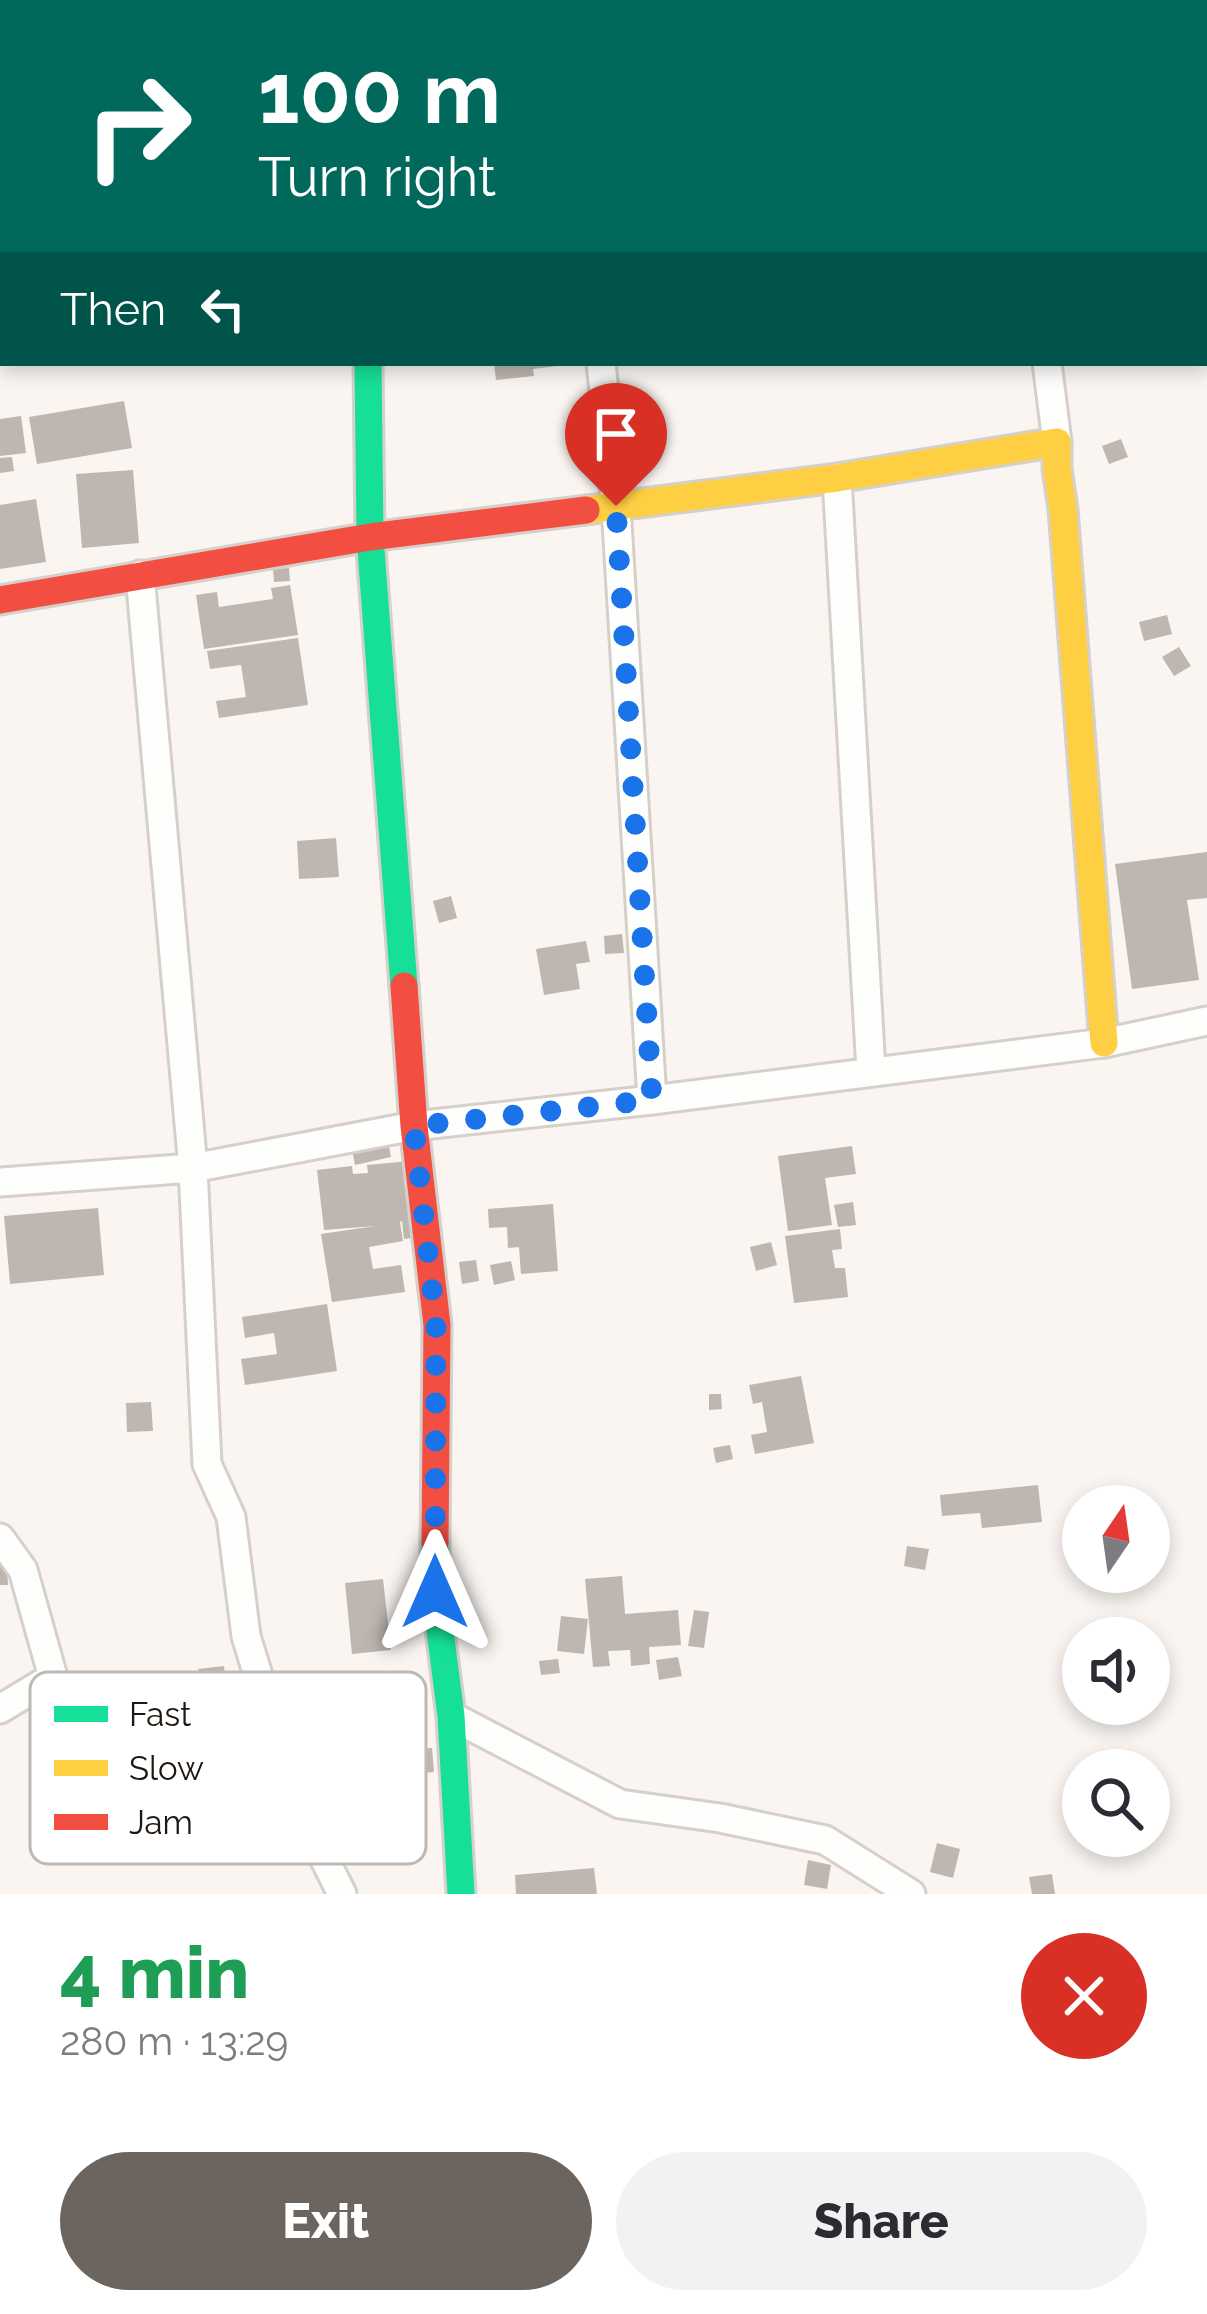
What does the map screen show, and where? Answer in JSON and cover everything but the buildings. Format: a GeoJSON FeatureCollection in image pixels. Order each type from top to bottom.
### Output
{"type":"FeatureCollection","features":[{"type":"Feature","properties":{"kind":"street"},"geometry":{"type":"LineString","coordinates":[[368,366],[370,537],[414,1126],[436,1325],[435,1592],[451,1716],[461,1894]]}},
{"type":"Feature","properties":{"kind":"street"},"geometry":{"type":"LineString","coordinates":[[601,366],[616,506],[652,1100]]}},
{"type":"Feature","properties":{"kind":"street"},"geometry":{"type":"LineString","coordinates":[[1047,366],[1063,508],[1104,1043]]}},
{"type":"Feature","properties":{"kind":"street"},"geometry":{"type":"LineString","coordinates":[[0,600],[370,537],[837,478],[1057,442]]}},
{"type":"Feature","properties":{"kind":"street"},"geometry":{"type":"LineString","coordinates":[[837,478],[871,1071]]}},
{"type":"Feature","properties":{"kind":"street"},"geometry":{"type":"LineString","coordinates":[[140,575],[193,1168],[207,1464],[231,1517],[246,1636],[257,1672]]}},
{"type":"Feature","properties":{"kind":"street"},"geometry":{"type":"LineString","coordinates":[[0,1181],[193,1168],[414,1126],[1104,1043],[1207,1021]]}},
{"type":"Feature","properties":{"kind":"street"},"geometry":{"type":"LineString","coordinates":[[0,1538],[23,1570],[51,1672]]}},
{"type":"Feature","properties":{"kind":"street"},"geometry":{"type":"LineString","coordinates":[[0,1708],[30,1690]]}},
{"type":"Feature","properties":{"kind":"street"},"geometry":{"type":"LineString","coordinates":[[451,1716],[620,1804],[825,1840],[910,1894]]}},
{"type":"Feature","properties":{"kind":"street"},"geometry":{"type":"LineString","coordinates":[[327,1864],[342,1894]]}},
{"type":"Feature","properties":{"kind":"traffic: fast"},"geometry":{"type":"LineString","coordinates":[[368,366],[370,537],[404,986]]}},
{"type":"Feature","properties":{"kind":"traffic: fast"},"geometry":{"type":"LineString","coordinates":[[435,1542],[435,1592],[451,1716],[461,1894]]}},
{"type":"Feature","properties":{"kind":"traffic: slow"},"geometry":{"type":"LineString","coordinates":[[586,510],[837,478],[1057,442],[1104,1043]]}},
{"type":"Feature","properties":{"kind":"traffic: jam"},"geometry":{"type":"LineString","coordinates":[[0,600],[370,537],[586,510]]}},
{"type":"Feature","properties":{"kind":"traffic: jam"},"geometry":{"type":"LineString","coordinates":[[404,986],[414,1126],[437,1325],[435,1542]]}},
{"type":"Feature","properties":{"kind":"route"},"geometry":{"type":"LineString","coordinates":[[435,1592],[436,1325],[414,1126],[652,1100],[616,506]]}}]}
